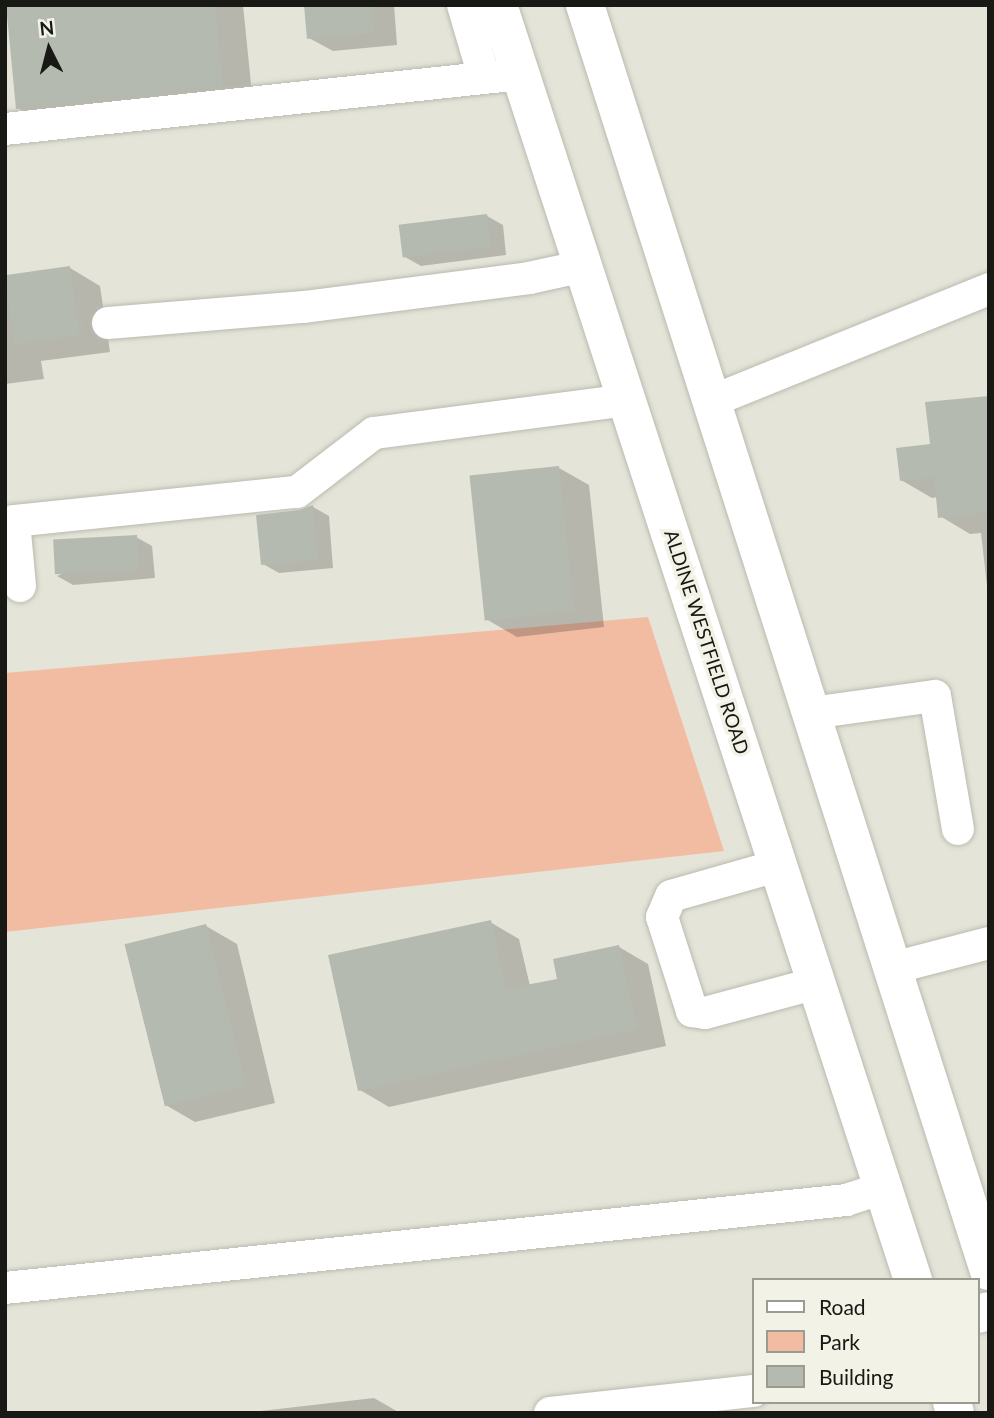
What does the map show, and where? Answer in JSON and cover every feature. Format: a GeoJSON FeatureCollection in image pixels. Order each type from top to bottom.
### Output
{"type":"FeatureCollection","features":[{"type":"Feature","properties":{"kind":"main road","name":"ALDINE WESTFIELD ROAD"},"geometry":{"type":"LineString","coordinates":[[498,5],[503,75],[584,266],[912,1278]]}},
{"type":"Feature","properties":{"kind":"main road"},"geometry":{"type":"LineString","coordinates":[[585,5],[989,1271]]}},
{"type":"Feature","properties":{"kind":"lane"},"geometry":{"type":"LineString","coordinates":[[5,130],[503,75],[463,5]]}},
{"type":"Feature","properties":{"kind":"lane"},"geometry":{"type":"LineString","coordinates":[[108,323],[304,307],[529,278],[584,266]]}},
{"type":"Feature","properties":{"kind":"lane"},"geometry":{"type":"LineString","coordinates":[[712,401],[989,289]]}},
{"type":"Feature","properties":{"kind":"lane"},"geometry":{"type":"LineString","coordinates":[[20,586],[14,521],[297,492],[374,433],[628,400]]}},
{"type":"Feature","properties":{"kind":"lane"},"geometry":{"type":"LineString","coordinates":[[812,713],[935,696],[958,829]]}},
{"type":"Feature","properties":{"kind":"lane"},"geometry":{"type":"LineString","coordinates":[[780,865],[671,896],[662,917],[692,1011],[705,1013],[817,983]]}},
{"type":"Feature","properties":{"kind":"lane"},"geometry":{"type":"LineString","coordinates":[[893,968],[989,943]]}},
{"type":"Feature","properties":{"kind":"lane"},"geometry":{"type":"LineString","coordinates":[[5,1288],[846,1200],[883,1188]]}},
{"type":"Feature","properties":{"kind":"lane"},"geometry":{"type":"LineString","coordinates":[[550,1413],[752,1391]]}},
{"type":"Feature","properties":{"kind":"green space"},"geometry":{"type":"Polygon","coordinates":[[[648,617],[724,851],[5,932],[5,673],[648,617]]]}},
{"type":"Feature","properties":{"kind":"building"},"geometry":{"type":"Polygon","coordinates":[[[6,5],[215,5],[223,87],[16,109],[6,5]]]}},
{"type":"Feature","properties":{"kind":"building"},"geometry":{"type":"Polygon","coordinates":[[[304,5],[372,5],[374,33],[307,39],[304,5]]]}},
{"type":"Feature","properties":{"kind":"building"},"geometry":{"type":"Polygon","coordinates":[[[487,214],[491,247],[403,258],[399,225],[487,214]]]}},
{"type":"Feature","properties":{"kind":"building"},"geometry":{"type":"Polygon","coordinates":[[[70,266],[80,335],[14,345],[5,275],[70,266]]]}},
{"type":"Feature","properties":{"kind":"building"},"geometry":{"type":"Polygon","coordinates":[[[989,396],[989,512],[938,518],[934,477],[900,481],[896,448],[930,444],[925,402],[989,396]]]}},
{"type":"Feature","properties":{"kind":"building"},"geometry":{"type":"Polygon","coordinates":[[[559,466],[574,611],[485,621],[469,475],[559,466]]]}},
{"type":"Feature","properties":{"kind":"building"},"geometry":{"type":"Polygon","coordinates":[[[313,505],[318,560],[261,565],[256,515],[299,510],[313,505]]]}},
{"type":"Feature","properties":{"kind":"building"},"geometry":{"type":"Polygon","coordinates":[[[137,535],[139,570],[55,574],[53,539],[137,535]]]}},
{"type":"Feature","properties":{"kind":"building"},"geometry":{"type":"Polygon","coordinates":[[[491,920],[506,989],[557,979],[553,959],[619,945],[637,1029],[358,1091],[328,955],[491,920]]]}},
{"type":"Feature","properties":{"kind":"building"},"geometry":{"type":"Polygon","coordinates":[[[206,924],[246,1086],[165,1106],[124,944],[206,924]]]}}]}
